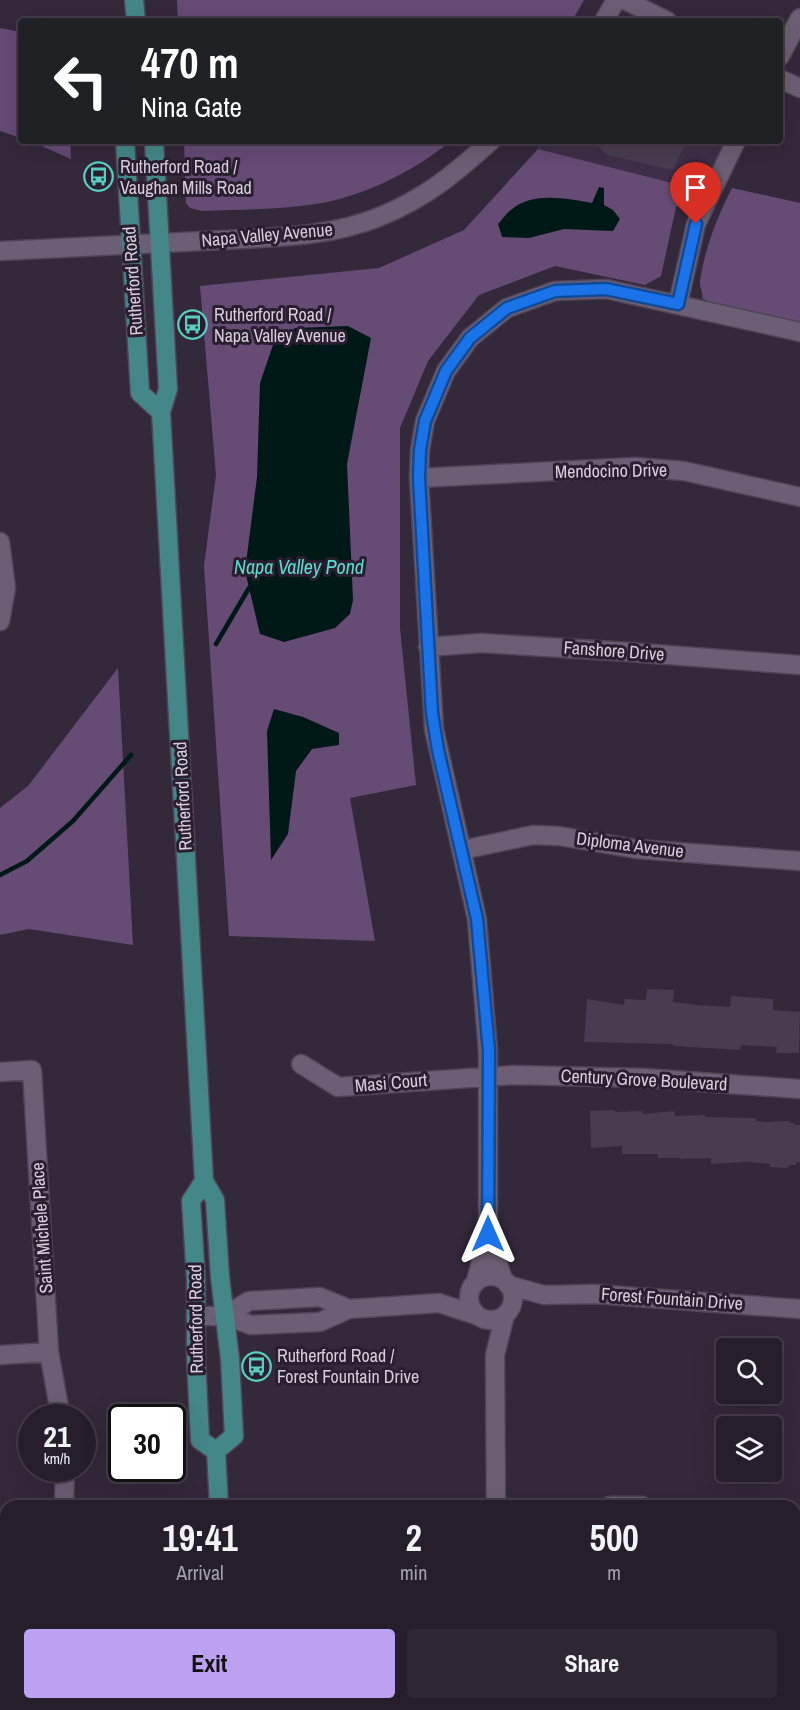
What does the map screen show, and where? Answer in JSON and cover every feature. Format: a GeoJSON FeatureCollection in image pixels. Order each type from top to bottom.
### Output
{"type":"FeatureCollection","features":[{"type":"Feature","properties":{"kind":"main road"},"geometry":{"type":"LineString","coordinates":[[134,0],[136,18]]}},
{"type":"Feature","properties":{"kind":"main road","name":"Rutherford Road"},"geometry":{"type":"LineString","coordinates":[[125,144],[140,393],[161,412]]}},
{"type":"Feature","properties":{"kind":"main road","name":"Rutherford Road"},"geometry":{"type":"LineString","coordinates":[[154,144],[168,389],[161,412],[204,1181],[216,1200],[220,1277],[230,1359],[234,1436],[216,1451],[200,1440],[196,1359],[196,1279],[191,1201],[204,1181]]}},
{"type":"Feature","properties":{"kind":"main road"},"geometry":{"type":"LineString","coordinates":[[216,1451],[219,1500]]}},
{"type":"Feature","properties":{"kind":"street"},"geometry":{"type":"LineString","coordinates":[[606,18],[616,0]]}},
{"type":"Feature","properties":{"kind":"street"},"geometry":{"type":"LineString","coordinates":[[624,0],[661,18]]}},
{"type":"Feature","properties":{"kind":"street"},"geometry":{"type":"LineString","coordinates":[[783,50],[800,18]]}},
{"type":"Feature","properties":{"kind":"street"},"geometry":{"type":"LineString","coordinates":[[783,80],[800,88]]}},
{"type":"Feature","properties":{"kind":"street","name":"Napa Valley Avenue"},"geometry":{"type":"LineString","coordinates":[[0,251],[292,236],[344,229],[399,209],[423,197],[447,180],[488,144]]}},
{"type":"Feature","properties":{"kind":"street"},"geometry":{"type":"LineString","coordinates":[[678,304],[699,218],[735,144]]}},
{"type":"Feature","properties":{"kind":"street"},"geometry":{"type":"LineString","coordinates":[[495,1355],[468,1300],[471,1287],[476,1282],[488,1234],[489,1051],[477,919],[434,729],[419,478],[420,450],[425,421],[446,371],[470,338],[507,308],[555,291],[606,289],[800,332]]}},
{"type":"Feature","properties":{"kind":"street","name":"Mendocino Drive"},"geometry":{"type":"LineString","coordinates":[[419,478],[635,467],[684,471],[800,497]]}},
{"type":"Feature","properties":{"kind":"street"},"geometry":{"type":"LineString","coordinates":[[0,542],[6,588],[0,621]]}},
{"type":"Feature","properties":{"kind":"street","name":"Fanshore Drive"},"geometry":{"type":"LineString","coordinates":[[428,646],[481,643],[800,665]]}},
{"type":"Feature","properties":{"kind":"street","name":"Diploma Avenue"},"geometry":{"type":"LineString","coordinates":[[462,850],[522,837],[559,836],[636,849],[800,861]]}},
{"type":"Feature","properties":{"kind":"street","name":"Masi Court"},"geometry":{"type":"LineString","coordinates":[[301,1064],[338,1087],[488,1076]]}},
{"type":"Feature","properties":{"kind":"street","name":"Saint Michele Place"},"geometry":{"type":"LineString","coordinates":[[0,1072],[32,1070],[49,1352],[58,1404]]}},
{"type":"Feature","properties":{"kind":"street","name":"Century Grove Boulevard"},"geometry":{"type":"LineString","coordinates":[[488,1076],[644,1078],[800,1089]]}},
{"type":"Feature","properties":{"kind":"street"},"geometry":{"type":"LineString","coordinates":[[488,1234],[513,1297],[495,1355],[496,1500]]}},
{"type":"Feature","properties":{"kind":"street"},"geometry":{"type":"LineString","coordinates":[[439,1303],[488,1276],[506,1282]]}},
{"type":"Feature","properties":{"kind":"street","name":"Forest Fountain Drive"},"geometry":{"type":"LineString","coordinates":[[506,1282],[544,1295],[595,1294],[800,1309]]}},
{"type":"Feature","properties":{"kind":"street","name":"Forest Fountain Drive"},"geometry":{"type":"LineString","coordinates":[[506,1314],[544,1295]]}},
{"type":"Feature","properties":{"kind":"street"},"geometry":{"type":"LineString","coordinates":[[225,1316],[249,1300],[320,1297],[349,1309]]}},
{"type":"Feature","properties":{"kind":"street"},"geometry":{"type":"LineString","coordinates":[[196,1316],[225,1316],[251,1325],[320,1322],[349,1309],[439,1303],[490,1321],[506,1314]]}},
{"type":"Feature","properties":{"kind":"street"},"geometry":{"type":"LineString","coordinates":[[0,1355],[49,1352]]}},
{"type":"Feature","properties":{"kind":"street"},"geometry":{"type":"LineString","coordinates":[[64,1500],[65,1482]]}},
{"type":"Feature","properties":{"kind":"shaded area"},"geometry":{"type":"Polygon","coordinates":[[[177,0],[584,0],[574,18],[178,18],[177,0]]]}},
{"type":"Feature","properties":{"kind":"shaded area"},"geometry":{"type":"Polygon","coordinates":[[[0,28],[18,31],[18,137],[0,131],[0,28]]]}},
{"type":"Feature","properties":{"kind":"shaded area"},"geometry":{"type":"Polygon","coordinates":[[[37,144],[70,144],[71,159],[37,144]]]}},
{"type":"Feature","properties":{"kind":"shaded area"},"geometry":{"type":"Polygon","coordinates":[[[184,144],[447,144],[391,180],[340,199],[292,207],[202,211],[190,208],[186,203],[184,144]]]}},
{"type":"Feature","properties":{"kind":"shaded area"},"geometry":{"type":"Polygon","coordinates":[[[537,144],[723,144],[700,190],[538,149],[537,144]]]}},
{"type":"Feature","properties":{"kind":"shaded area"},"geometry":{"type":"Polygon","coordinates":[[[538,149],[700,190],[676,207],[661,276],[645,285],[555,266],[479,295],[428,361],[400,428],[400,628],[416,785],[350,798],[375,941],[229,936],[204,566],[216,475],[200,286],[379,268],[464,230],[538,149]]]}},
{"type":"Feature","properties":{"kind":"shaded area"},"geometry":{"type":"Polygon","coordinates":[[[732,188],[800,203],[800,323],[709,302],[702,298],[700,281],[708,245],[732,188]]]}},
{"type":"Feature","properties":{"kind":"shaded area"},"geometry":{"type":"Polygon","coordinates":[[[118,668],[133,945],[29,929],[0,935],[0,808],[28,786],[118,668]]]}},
{"type":"Feature","properties":{"kind":"water"},"geometry":{"type":"Polygon","coordinates":[[[599,187],[604,188],[604,205],[613,210],[620,219],[613,231],[564,229],[529,238],[502,237],[498,224],[507,213],[520,204],[540,198],[592,203],[599,187]]]}},
{"type":"Feature","properties":{"kind":"water","name":"Napa Valley Pond"},"geometry":{"type":"Polygon","coordinates":[[[348,326],[371,338],[347,464],[353,600],[350,614],[335,628],[284,642],[260,634],[245,571],[257,477],[260,383],[273,345],[295,328],[348,326]]]}},
{"type":"Feature","properties":{"kind":"water"},"geometry":{"type":"Polygon","coordinates":[[[274,709],[303,717],[339,733],[339,745],[312,749],[296,771],[288,834],[271,860],[267,731],[274,709]]]}},
{"type":"Feature","properties":{"kind":"building"},"geometry":{"type":"Polygon","coordinates":[[[595,144],[686,144],[673,170],[607,155],[595,144]]]}},
{"type":"Feature","properties":{"kind":"building"},"geometry":{"type":"Polygon","coordinates":[[[647,989],[674,990],[673,1002],[698,1005],[730,1007],[731,996],[773,999],[773,1010],[800,1012],[799,1053],[776,1053],[777,1047],[741,1045],[740,1050],[673,1046],[673,1044],[584,1042],[587,999],[624,1005],[625,999],[646,1000],[647,989]]]}},
{"type":"Feature","properties":{"kind":"building"},"geometry":{"type":"Polygon","coordinates":[[[615,1110],[615,1112],[642,1111],[643,1114],[674,1111],[675,1116],[705,1115],[705,1117],[755,1118],[756,1121],[764,1122],[790,1121],[794,1125],[800,1125],[800,1162],[787,1168],[748,1162],[711,1164],[711,1158],[680,1159],[658,1158],[658,1154],[622,1154],[622,1146],[591,1148],[590,1111],[615,1110]]]}},
{"type":"Feature","properties":{"kind":"waterway"},"geometry":{"type":"LineString","coordinates":[[216,644],[249,588]]}},
{"type":"Feature","properties":{"kind":"waterway"},"geometry":{"type":"LineString","coordinates":[[0,875],[27,861],[73,821],[131,755]]}},
{"type":"Feature","properties":{"kind":"place","name":"Rutherford Road / Vaughan Mills Road"},"geometry":{"type":"Point","coordinates":[99,177]}},
{"type":"Feature","properties":{"kind":"place","name":"Rutherford Road / Napa Valley Avenue"},"geometry":{"type":"Point","coordinates":[193,325]}},
{"type":"Feature","properties":{"kind":"place","name":"Rutherford Road / Forest Fountain Drive"},"geometry":{"type":"Point","coordinates":[256,1366]}},
{"type":"Feature","properties":{"kind":"route"},"geometry":{"type":"LineString","coordinates":[[488,1234],[489,1051],[477,919],[438,750],[432,713],[419,478],[420,450],[425,421],[446,371],[470,338],[507,308],[555,291],[606,289],[678,304],[696,224]]}}]}
